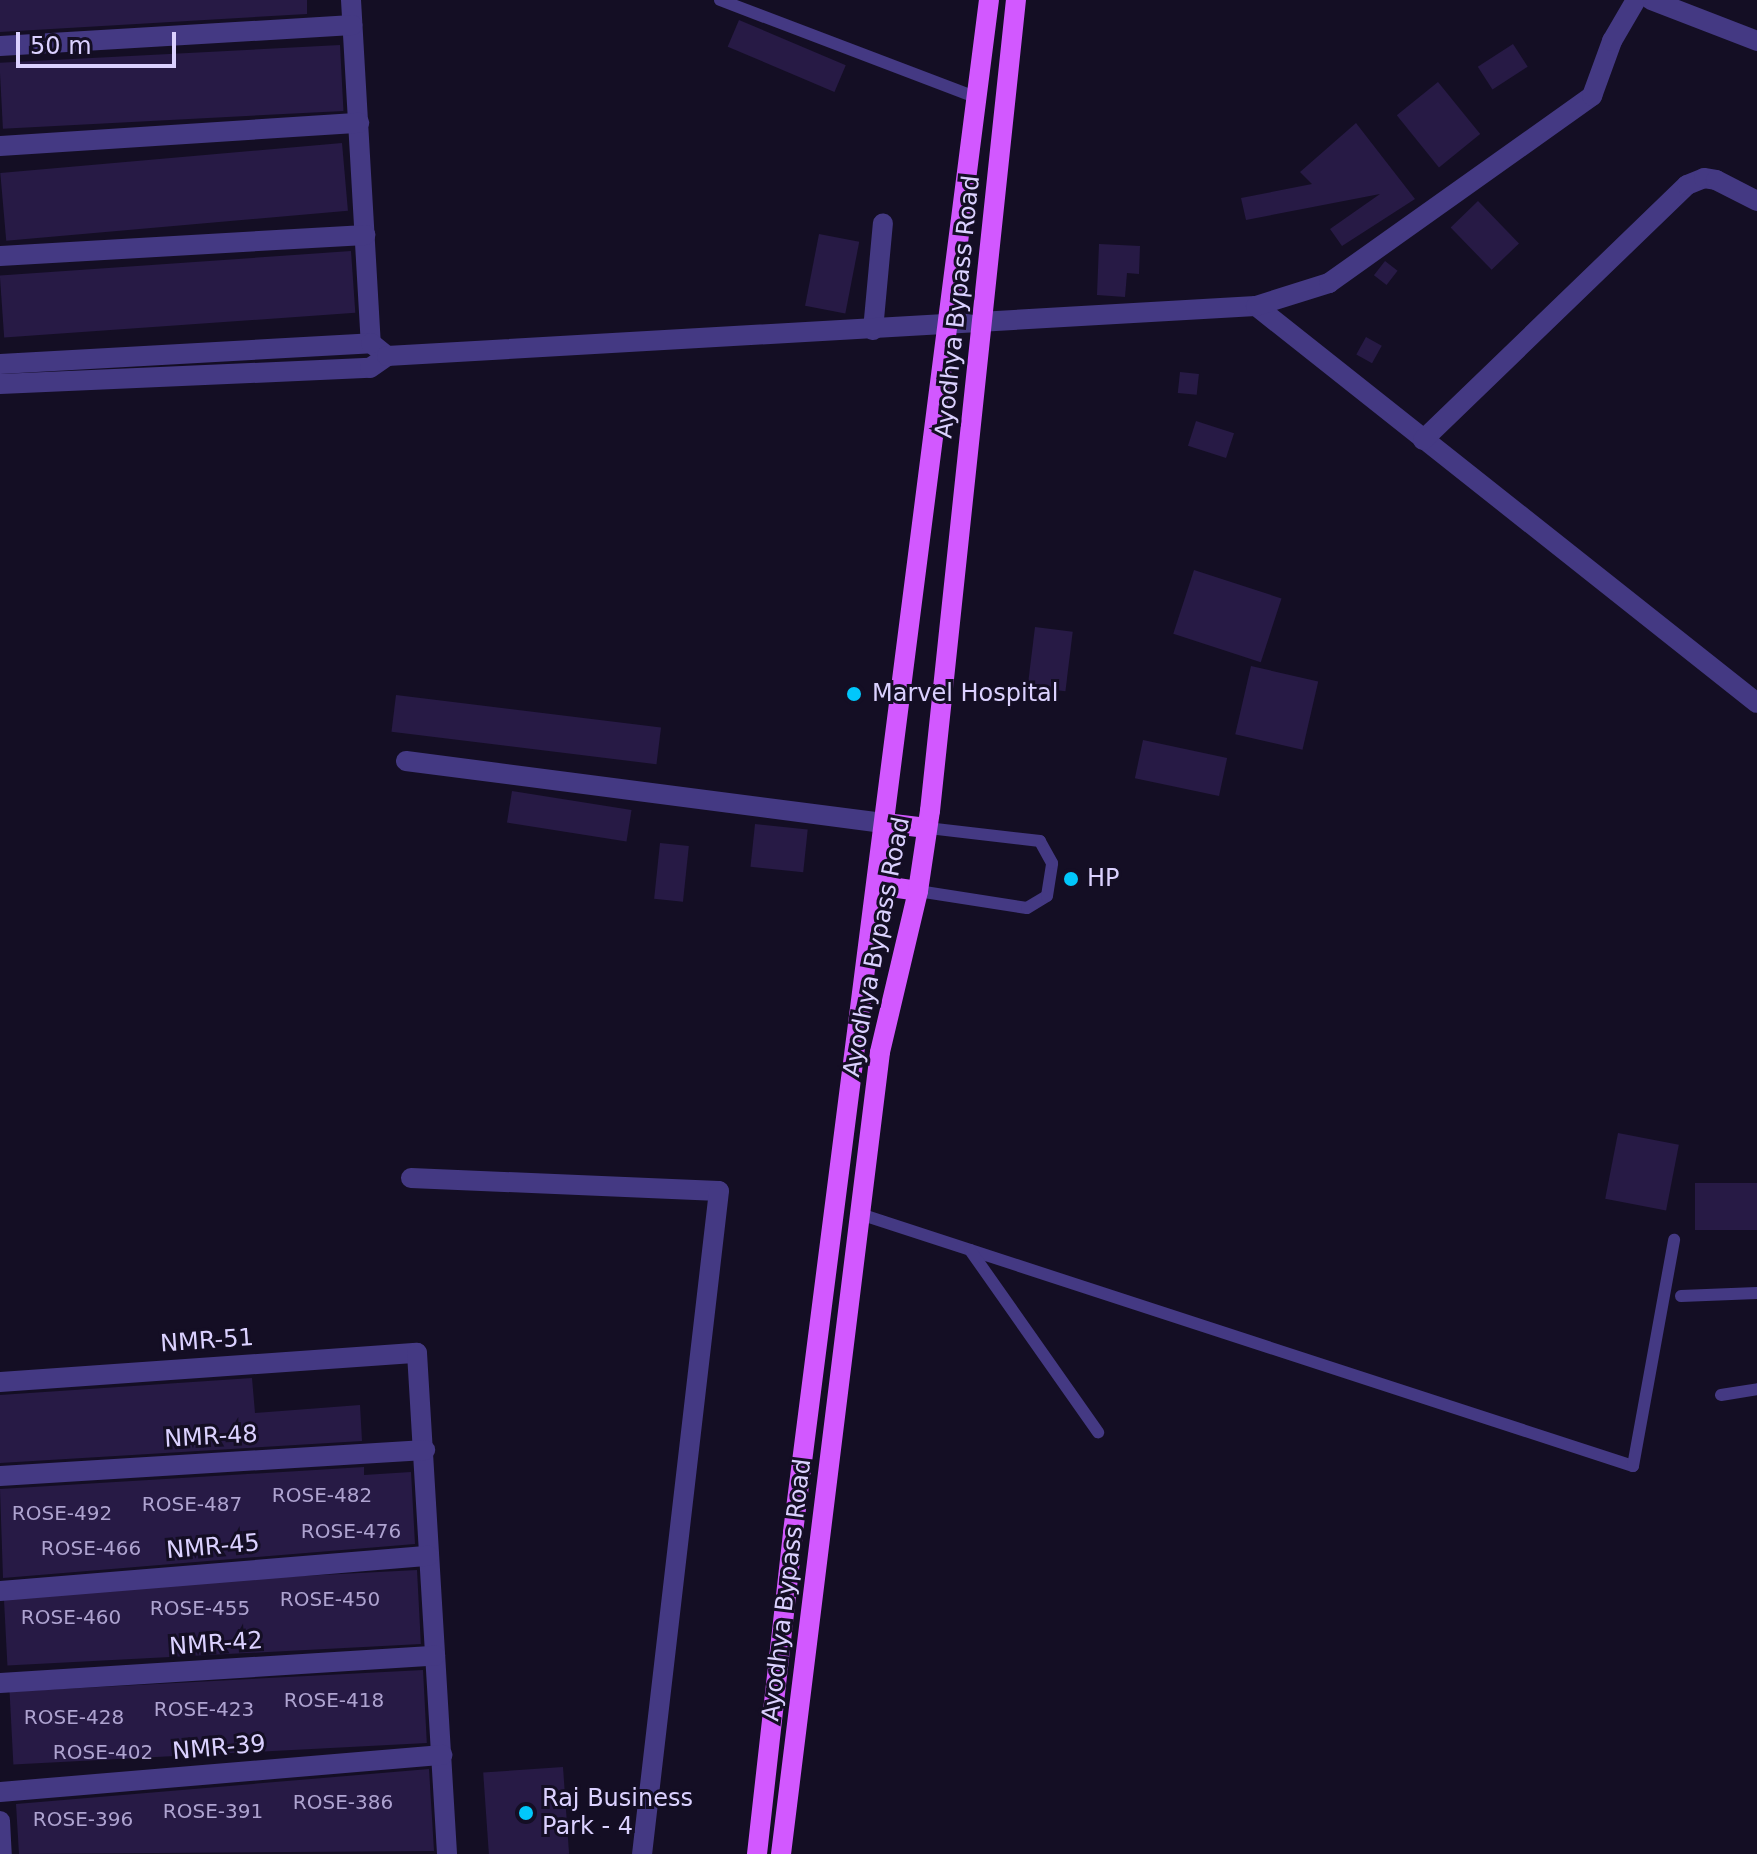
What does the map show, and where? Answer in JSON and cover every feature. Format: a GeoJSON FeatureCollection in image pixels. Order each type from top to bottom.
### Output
{"type":"FeatureCollection","features":[{"type":"Feature","properties":{"kind":"main road","name":"Ayodhya Bypass Road"},"geometry":{"type":"LineString","coordinates":[[757,1854],[793,1532],[952,324],[989,0]]}},
{"type":"Feature","properties":{"kind":"main road","name":"Ayodhya Bypass Road"},"geometry":{"type":"LineString","coordinates":[[781,1854],[880,1052],[918,891],[927,828],[1016,0]]}},
{"type":"Feature","properties":{"kind":"main road"},"geometry":{"type":"LineString","coordinates":[[885,823],[927,828]]}},
{"type":"Feature","properties":{"kind":"main road"},"geometry":{"type":"LineString","coordinates":[[877,885],[918,891]]}},
{"type":"Feature","properties":{"kind":"street"},"geometry":{"type":"LineString","coordinates":[[0,384],[370,368],[379,349],[365,235],[351,0]]}},
{"type":"Feature","properties":{"kind":"street"},"geometry":{"type":"LineString","coordinates":[[0,364],[873,330],[952,324],[982,326],[1256,306],[1329,283],[1592,96],[1612,41],[1636,0]]}},
{"type":"Feature","properties":{"kind":"street"},"geometry":{"type":"LineString","coordinates":[[1651,0],[1757,41]]}},
{"type":"Feature","properties":{"kind":"street"},"geometry":{"type":"LineString","coordinates":[[0,46],[352,25]]}},
{"type":"Feature","properties":{"kind":"street"},"geometry":{"type":"LineString","coordinates":[[0,146],[359,123]]}},
{"type":"Feature","properties":{"kind":"street"},"geometry":{"type":"LineString","coordinates":[[1423,440],[1687,185],[1704,178],[1716,180],[1757,201]]}},
{"type":"Feature","properties":{"kind":"street"},"geometry":{"type":"LineString","coordinates":[[873,330],[883,223]]}},
{"type":"Feature","properties":{"kind":"street"},"geometry":{"type":"LineString","coordinates":[[0,256],[365,235]]}},
{"type":"Feature","properties":{"kind":"street"},"geometry":{"type":"LineString","coordinates":[[1256,306],[1757,703]]}},
{"type":"Feature","properties":{"kind":"street"},"geometry":{"type":"LineString","coordinates":[[406,761],[885,823]]}},
{"type":"Feature","properties":{"kind":"street"},"geometry":{"type":"LineString","coordinates":[[411,1178],[719,1191],[642,1854]]}},
{"type":"Feature","properties":{"kind":"street","name":"NMR-51"},"geometry":{"type":"LineString","coordinates":[[0,1382],[417,1353],[425,1450]]}},
{"type":"Feature","properties":{"kind":"street"},"geometry":{"type":"LineString","coordinates":[[425,1450],[447,1854]]}},
{"type":"Feature","properties":{"kind":"street","name":"NMR-48"},"geometry":{"type":"LineString","coordinates":[[0,1476],[425,1450]]}},
{"type":"Feature","properties":{"kind":"street","name":"NMR-45"},"geometry":{"type":"LineString","coordinates":[[0,1591],[429,1556]]}},
{"type":"Feature","properties":{"kind":"street","name":"NMR-42"},"geometry":{"type":"LineString","coordinates":[[0,1683],[435,1656]]}},
{"type":"Feature","properties":{"kind":"street","name":"NMR-39"},"geometry":{"type":"LineString","coordinates":[[0,1792],[442,1755]]}},
{"type":"Feature","properties":{"kind":"street"},"geometry":{"type":"LineString","coordinates":[[0,1821],[2,1854]]}},
{"type":"Feature","properties":{"kind":"lane"},"geometry":{"type":"LineString","coordinates":[[720,0],[976,97]]}},
{"type":"Feature","properties":{"kind":"lane"},"geometry":{"type":"LineString","coordinates":[[918,891],[1027,908],[1047,896],[1052,863],[1040,841],[927,828]]}},
{"type":"Feature","properties":{"kind":"lane"},"geometry":{"type":"LineString","coordinates":[[860,1214],[1633,1466],[1674,1240]]}},
{"type":"Feature","properties":{"kind":"lane"},"geometry":{"type":"LineString","coordinates":[[970,1250],[1098,1432]]}},
{"type":"Feature","properties":{"kind":"lane"},"geometry":{"type":"LineString","coordinates":[[1681,1296],[1757,1293]]}},
{"type":"Feature","properties":{"kind":"lane"},"geometry":{"type":"LineString","coordinates":[[1721,1395],[1757,1389]]}},
{"type":"Feature","properties":{"kind":"building"},"geometry":{"type":"Polygon","coordinates":[[[0,0],[307,0],[307,14],[0,32],[0,0]]]}},
{"type":"Feature","properties":{"kind":"building"},"geometry":{"type":"Polygon","coordinates":[[[739,20],[846,65],[834,92],[728,47],[739,20]]]}},
{"type":"Feature","properties":{"kind":"building"},"geometry":{"type":"Polygon","coordinates":[[[1513,44],[1528,67],[1492,90],[1478,67],[1513,44]]]}},
{"type":"Feature","properties":{"kind":"building"},"geometry":{"type":"Polygon","coordinates":[[[340,45],[343,111],[3,129],[0,63],[340,45]]]}},
{"type":"Feature","properties":{"kind":"building"},"geometry":{"type":"Polygon","coordinates":[[[1438,82],[1480,134],[1439,167],[1397,115],[1438,82]]]}},
{"type":"Feature","properties":{"kind":"building"},"geometry":{"type":"Polygon","coordinates":[[[1356,123],[1415,199],[1342,246],[1330,229],[1380,194],[1246,220],[1241,198],[1312,184],[1300,172],[1356,123]]]}},
{"type":"Feature","properties":{"kind":"building"},"geometry":{"type":"Polygon","coordinates":[[[342,143],[348,211],[6,241],[0,173],[342,143]]]}},
{"type":"Feature","properties":{"kind":"building"},"geometry":{"type":"Polygon","coordinates":[[[1478,201],[1519,243],[1492,270],[1451,227],[1478,201]]]}},
{"type":"Feature","properties":{"kind":"building"},"geometry":{"type":"Polygon","coordinates":[[[819,234],[859,242],[845,313],[805,306],[819,234]]]}},
{"type":"Feature","properties":{"kind":"building"},"geometry":{"type":"Polygon","coordinates":[[[1099,244],[1140,246],[1139,274],[1127,273],[1125,297],[1097,295],[1099,244]]]}},
{"type":"Feature","properties":{"kind":"building"},"geometry":{"type":"Polygon","coordinates":[[[351,251],[355,313],[4,337],[0,276],[351,251]]]}},
{"type":"Feature","properties":{"kind":"building"},"geometry":{"type":"Polygon","coordinates":[[[1385,261],[1398,271],[1387,285],[1374,275],[1385,261]]]}},
{"type":"Feature","properties":{"kind":"building"},"geometry":{"type":"Polygon","coordinates":[[[1366,337],[1382,346],[1372,363],[1356,354],[1366,337]]]}},
{"type":"Feature","properties":{"kind":"building"},"geometry":{"type":"Polygon","coordinates":[[[1180,372],[1199,374],[1197,395],[1178,393],[1180,372]]]}},
{"type":"Feature","properties":{"kind":"building"},"geometry":{"type":"Polygon","coordinates":[[[1196,421],[1234,433],[1226,458],[1188,446],[1196,421]]]}},
{"type":"Feature","properties":{"kind":"building"},"geometry":{"type":"Polygon","coordinates":[[[1194,570],[1281,598],[1261,662],[1173,634],[1194,570]]]}},
{"type":"Feature","properties":{"kind":"building"},"geometry":{"type":"Polygon","coordinates":[[[1035,627],[1073,632],[1065,691],[1028,687],[1035,627]]]}},
{"type":"Feature","properties":{"kind":"building"},"geometry":{"type":"Polygon","coordinates":[[[1251,666],[1318,682],[1302,750],[1235,734],[1251,666]]]}},
{"type":"Feature","properties":{"kind":"building"},"geometry":{"type":"Polygon","coordinates":[[[396,695],[661,728],[657,764],[391,732],[396,695]]]}},
{"type":"Feature","properties":{"kind":"building"},"geometry":{"type":"Polygon","coordinates":[[[1143,740],[1227,758],[1219,796],[1135,778],[1143,740]]]}},
{"type":"Feature","properties":{"kind":"building"},"geometry":{"type":"Polygon","coordinates":[[[512,791],[632,810],[627,842],[507,823],[512,791]]]}},
{"type":"Feature","properties":{"kind":"building"},"geometry":{"type":"Polygon","coordinates":[[[755,824],[808,830],[803,872],[751,867],[755,824]]]}},
{"type":"Feature","properties":{"kind":"building"},"geometry":{"type":"Polygon","coordinates":[[[660,843],[689,846],[683,902],[654,899],[660,843]]]}},
{"type":"Feature","properties":{"kind":"building"},"geometry":{"type":"Polygon","coordinates":[[[1618,1133],[1679,1145],[1666,1211],[1605,1199],[1618,1133]]]}},
{"type":"Feature","properties":{"kind":"building"},"geometry":{"type":"Polygon","coordinates":[[[1695,1183],[1757,1183],[1757,1230],[1695,1230],[1695,1183]]]}},
{"type":"Feature","properties":{"kind":"building"},"geometry":{"type":"Polygon","coordinates":[[[252,1378],[255,1413],[360,1405],[362,1441],[0,1463],[0,1395],[252,1378]]]}},
{"type":"Feature","properties":{"kind":"building"},"geometry":{"type":"Polygon","coordinates":[[[364,1467],[364,1475],[411,1472],[415,1544],[3,1578],[0,1489],[364,1467]]]}},
{"type":"Feature","properties":{"kind":"building"},"geometry":{"type":"Polygon","coordinates":[[[417,1570],[421,1644],[7,1666],[4,1592],[417,1570]]]}},
{"type":"Feature","properties":{"kind":"building"},"geometry":{"type":"Polygon","coordinates":[[[423,1670],[427,1743],[13,1765],[10,1692],[423,1670]]]}},
{"type":"Feature","properties":{"kind":"building","name":"Raj Business Park - 4"},"geometry":{"type":"Polygon","coordinates":[[[563,1767],[569,1854],[489,1854],[483,1773],[563,1767]]]}},
{"type":"Feature","properties":{"kind":"building"},"geometry":{"type":"Polygon","coordinates":[[[429,1769],[434,1851],[19,1854],[16,1804],[429,1769]]]}},
{"type":"Feature","properties":{"kind":"place","name":"Marvel Hospital"},"geometry":{"type":"Point","coordinates":[854,694]}},
{"type":"Feature","properties":{"kind":"place","name":"HP"},"geometry":{"type":"Point","coordinates":[1071,879]}},
{"type":"Feature","properties":{"kind":"place","name":"Raj Business Park - 4"},"geometry":{"type":"Point","coordinates":[526,1813]}}]}
